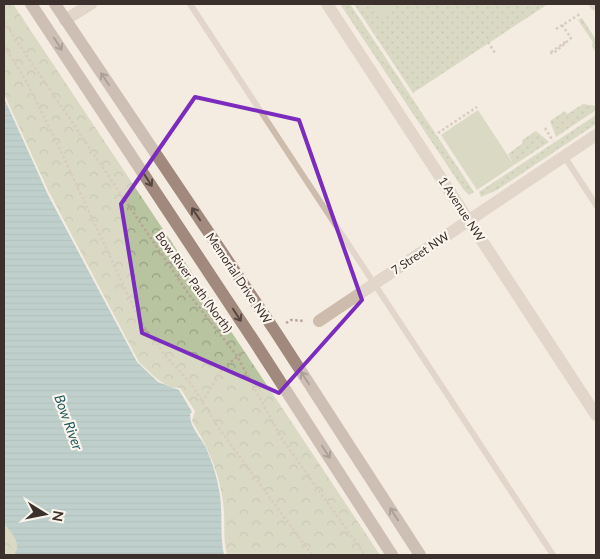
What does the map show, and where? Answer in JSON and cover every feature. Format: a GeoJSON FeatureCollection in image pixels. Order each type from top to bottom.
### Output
{"type":"FeatureCollection","features":[{"type":"Feature","properties":{"kind":"main road","name":"Memorial Drive NW"},"geometry":{"type":"LineString","coordinates":[[31,4],[256,344],[392,555]]}},
{"type":"Feature","properties":{"kind":"main road","name":"Memorial Drive NW"},"geometry":{"type":"LineString","coordinates":[[54,4],[275,331],[420,555]]}},
{"type":"Feature","properties":{"kind":"street"},"geometry":{"type":"LineString","coordinates":[[65,20],[91,4]]}},
{"type":"Feature","properties":{"kind":"street","name":"1 Avenue NW"},"geometry":{"type":"LineString","coordinates":[[327,4],[596,415]]}},
{"type":"Feature","properties":{"kind":"street","name":"7 Street NW"},"geometry":{"type":"LineString","coordinates":[[319,321],[596,135]]}},
{"type":"Feature","properties":{"kind":"lane"},"geometry":{"type":"LineString","coordinates":[[190,4],[553,555]]}},
{"type":"Feature","properties":{"kind":"lane"},"geometry":{"type":"LineString","coordinates":[[564,156],[596,205]]}},
{"type":"Feature","properties":{"kind":"path"},"geometry":{"type":"LineString","coordinates":[[556,29],[580,14]]}},
{"type":"Feature","properties":{"kind":"path","name":"Bow River Path (North)"},"geometry":{"type":"LineString","coordinates":[[4,22],[188,293],[237,356],[282,440],[365,555]]}},
{"type":"Feature","properties":{"kind":"path"},"geometry":{"type":"LineString","coordinates":[[550,53],[554,53],[571,38],[562,25]]}},
{"type":"Feature","properties":{"kind":"path"},"geometry":{"type":"LineString","coordinates":[[488,42],[495,53]]}},
{"type":"Feature","properties":{"kind":"path"},"geometry":{"type":"LineString","coordinates":[[4,46],[25,79],[53,135],[141,323],[165,355],[192,384],[218,427],[312,555]]}},
{"type":"Feature","properties":{"kind":"path"},"geometry":{"type":"LineString","coordinates":[[438,134],[477,107]]}},
{"type":"Feature","properties":{"kind":"path"},"geometry":{"type":"LineString","coordinates":[[545,128],[553,141]]}},
{"type":"Feature","properties":{"kind":"path"},"geometry":{"type":"LineString","coordinates":[[285,324],[291,320],[319,321]]}},
{"type":"Feature","properties":{"kind":"path"},"geometry":{"type":"LineString","coordinates":[[202,402],[214,379],[223,368],[243,352]]}},
{"type":"Feature","properties":{"kind":"highlighted area"},"geometry":{"type":"Polygon","coordinates":[[[195,97],[299,120],[362,300],[279,393],[142,333],[121,204],[195,97]]]}},
{"type":"Feature","properties":{"kind":"green space"},"geometry":{"type":"Polygon","coordinates":[[[4,4],[13,4],[380,555],[227,555],[221,487],[214,464],[192,421],[195,411],[180,388],[174,388],[163,383],[139,362],[48,190],[4,94],[4,4]]]}},
{"type":"Feature","properties":{"kind":"green space"},"geometry":{"type":"Polygon","coordinates":[[[340,4],[350,4],[474,192],[469,195],[463,189],[340,4]]]}},
{"type":"Feature","properties":{"kind":"green space"},"geometry":{"type":"Polygon","coordinates":[[[354,4],[548,4],[413,93],[354,4]]]}},
{"type":"Feature","properties":{"kind":"green space"},"geometry":{"type":"Polygon","coordinates":[[[370,4],[399,4],[379,17],[370,4]]]}},
{"type":"Feature","properties":{"kind":"green space"},"geometry":{"type":"Polygon","coordinates":[[[582,18],[596,40],[596,53],[592,46],[593,42],[578,20],[582,18]]]}},
{"type":"Feature","properties":{"kind":"green space"},"geometry":{"type":"Polygon","coordinates":[[[583,104],[596,106],[596,110],[556,137],[550,121],[565,111],[567,114],[583,104]]]}},
{"type":"Feature","properties":{"kind":"green space"},"geometry":{"type":"Polygon","coordinates":[[[478,110],[514,165],[477,190],[441,135],[478,110]]]}},
{"type":"Feature","properties":{"kind":"green space"},"geometry":{"type":"Polygon","coordinates":[[[596,115],[596,124],[497,190],[481,197],[479,192],[596,115]]]}},
{"type":"Feature","properties":{"kind":"green space"},"geometry":{"type":"Polygon","coordinates":[[[536,131],[549,142],[514,165],[508,154],[523,143],[522,140],[536,131]]]}},
{"type":"Feature","properties":{"kind":"green space"},"geometry":{"type":"Polygon","coordinates":[[[4,511],[28,555],[4,555],[4,511]]]}},
{"type":"Feature","properties":{"kind":"water","name":"Bow River"},"geometry":{"type":"Polygon","coordinates":[[[4,98],[48,195],[137,362],[158,382],[179,390],[192,412],[190,419],[206,448],[217,480],[221,503],[224,555],[16,555],[15,553],[17,549],[16,541],[4,523],[4,98]]]}}]}
